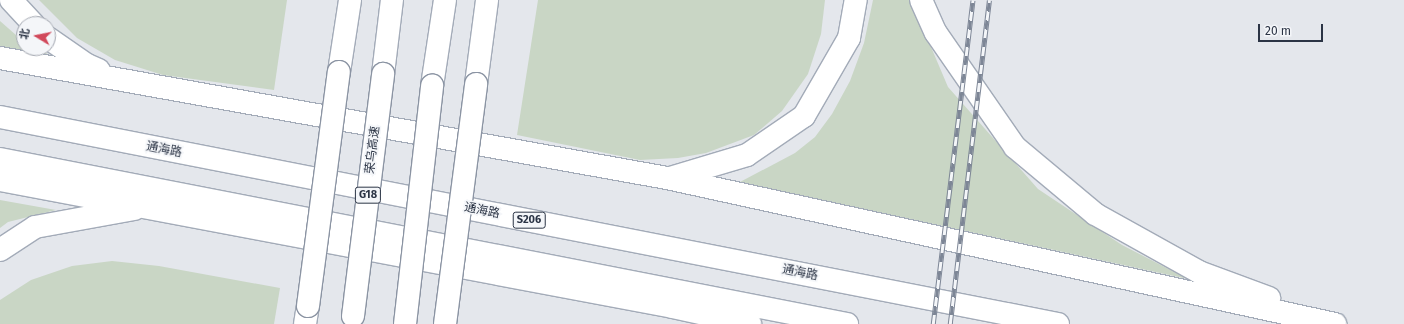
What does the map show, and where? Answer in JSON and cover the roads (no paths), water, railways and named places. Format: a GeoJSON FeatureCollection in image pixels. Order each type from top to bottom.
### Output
{"type":"FeatureCollection","features":[{"type":"Feature","properties":{"kind":"main road"},"geometry":{"type":"LineString","coordinates":[[11,0],[26,16]]}},
{"type":"Feature","properties":{"kind":"main road"},"geometry":{"type":"LineString","coordinates":[[307,315],[350,0]]}},
{"type":"Feature","properties":{"kind":"main road","name":"荣乌高速"},"geometry":{"type":"LineString","coordinates":[[352,320],[392,0]]}},
{"type":"Feature","properties":{"kind":"main road"},"geometry":{"type":"LineString","coordinates":[[405,324],[432,86],[445,0]]}},
{"type":"Feature","properties":{"kind":"main road"},"geometry":{"type":"LineString","coordinates":[[445,324],[487,0]]}},
{"type":"Feature","properties":{"kind":"main road"},"geometry":{"type":"LineString","coordinates":[[667,178],[747,155],[804,116],[850,38],[856,0]]}},
{"type":"Feature","properties":{"kind":"main road"},"geometry":{"type":"LineString","coordinates":[[921,0],[936,33],[1015,147],[1095,214],[1199,272],[1340,324]]}},
{"type":"Feature","properties":{"kind":"main road"},"geometry":{"type":"LineString","coordinates":[[56,44],[87,65],[128,82]]}},
{"type":"Feature","properties":{"kind":"main road"},"geometry":{"type":"LineString","coordinates":[[0,58],[667,178],[1335,324]]}},
{"type":"Feature","properties":{"kind":"main road","name":"通海路"},"geometry":{"type":"LineString","coordinates":[[0,117],[1058,324]]}},
{"type":"Feature","properties":{"kind":"main road"},"geometry":{"type":"LineString","coordinates":[[0,159],[204,197],[847,324]]}},
{"type":"Feature","properties":{"kind":"main road"},"geometry":{"type":"LineString","coordinates":[[0,180],[673,307],[750,324]]}},
{"type":"Feature","properties":{"kind":"main road"},"geometry":{"type":"LineString","coordinates":[[0,250],[36,227],[147,207]]}},
{"type":"Feature","properties":{"kind":"main road"},"geometry":{"type":"LineString","coordinates":[[673,307],[700,324]]}},
{"type":"Feature","properties":{"kind":"railway"},"geometry":{"type":"LineString","coordinates":[[933,324],[973,0]]}},
{"type":"Feature","properties":{"kind":"railway"},"geometry":{"type":"LineString","coordinates":[[950,324],[989,0]]}}]}
